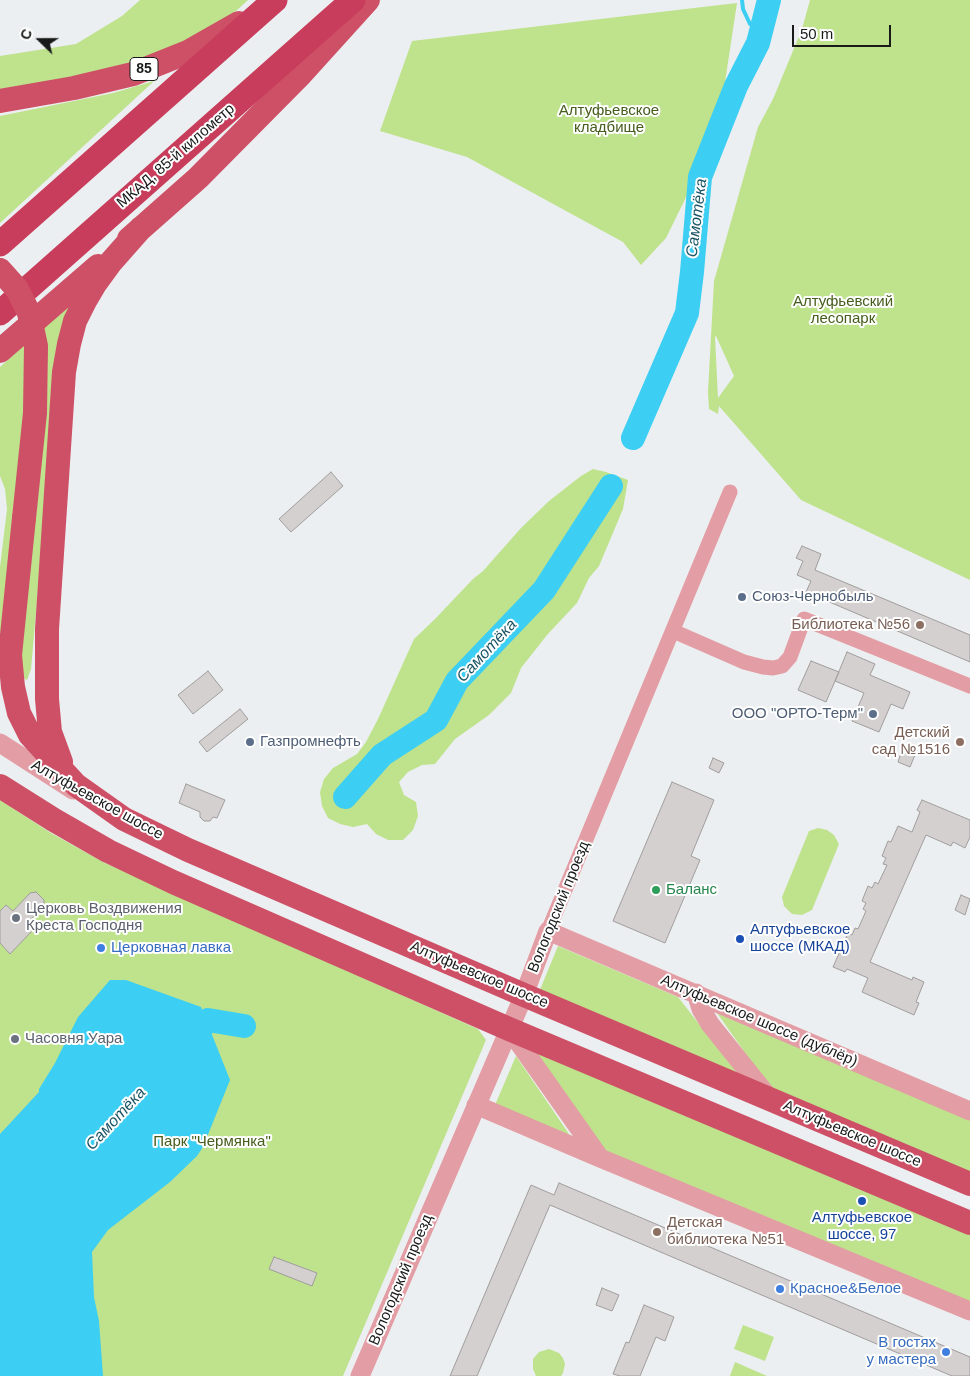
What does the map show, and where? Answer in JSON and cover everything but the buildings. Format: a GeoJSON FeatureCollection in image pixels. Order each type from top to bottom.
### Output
{"type":"FeatureCollection","features":[{"type":"Feature","properties":{"kind":"highway"},"geometry":{"type":"LineString","coordinates":[[0,244],[274,0]]}},
{"type":"Feature","properties":{"kind":"highway","name":"МКАД, 85-й километр"},"geometry":{"type":"LineString","coordinates":[[0,313],[353,0]]}},
{"type":"Feature","properties":{"kind":"main road","name":"85"},"geometry":{"type":"LineString","coordinates":[[0,101],[74,88],[133,74],[188,52],[232,28],[274,0]]}},
{"type":"Feature","properties":{"kind":"main road"},"geometry":{"type":"LineString","coordinates":[[0,351],[198,178],[294,80],[368,0]]}},
{"type":"Feature","properties":{"kind":"main road"},"geometry":{"type":"LineString","coordinates":[[64,771],[50,732],[46,699],[46,629],[64,372],[75,321],[85,301],[111,262],[141,228]]}},
{"type":"Feature","properties":{"kind":"main road"},"geometry":{"type":"LineString","coordinates":[[0,270],[17,289],[29,313],[36,346],[35,413],[10,655],[13,687],[19,713],[30,735],[76,785],[124,819]]}},
{"type":"Feature","properties":{"kind":"main road"},"geometry":{"type":"LineString","coordinates":[[0,786],[108,851],[165,878],[509,1029],[970,1223]]}},
{"type":"Feature","properties":{"kind":"main road","name":"Алтуфьевское шоссе"},"geometry":{"type":"LineString","coordinates":[[124,819],[188,850],[524,995],[970,1184]]}},
{"type":"Feature","properties":{"kind":"street","name":"Вологодский проезд"},"geometry":{"type":"LineString","coordinates":[[360,1376],[524,995],[548,931],[730,492]]}},
{"type":"Feature","properties":{"kind":"street"},"geometry":{"type":"LineString","coordinates":[[673,631],[744,662],[773,668],[782,666],[790,657],[804,619],[970,686]]}},
{"type":"Feature","properties":{"kind":"street","name":"Алтуфьевское шоссе"},"geometry":{"type":"LineString","coordinates":[[0,742],[72,790],[124,819]]}},
{"type":"Feature","properties":{"kind":"street","name":"Алтуфьевское шоссе (дублёр)"},"geometry":{"type":"LineString","coordinates":[[548,931],[970,1111]]}},
{"type":"Feature","properties":{"kind":"street"},"geometry":{"type":"LineString","coordinates":[[696,993],[701,1009],[710,1024],[770,1099]]}},
{"type":"Feature","properties":{"kind":"street"},"geometry":{"type":"LineString","coordinates":[[509,1029],[600,1158]]}},
{"type":"Feature","properties":{"kind":"street"},"geometry":{"type":"LineString","coordinates":[[476,1105],[970,1311]]}},
{"type":"Feature","properties":{"kind":"green space"},"geometry":{"type":"Polygon","coordinates":[[[140,0],[248,0],[236,11],[199,37],[120,68],[0,92],[0,56],[76,44],[122,16],[140,0]]]}},
{"type":"Feature","properties":{"kind":"green space","name":"Алтуфьевский лесопарк"},"geometry":{"type":"Polygon","coordinates":[[[810,0],[970,0],[970,580],[801,500],[719,406],[718,414],[709,409],[708,392],[714,281],[758,127],[773,99],[802,29],[810,0]],[[716,336],[718,398],[734,376],[716,336]]]}},
{"type":"Feature","properties":{"kind":"green space","name":"Алтуфьевское кладбище"},"geometry":{"type":"Polygon","coordinates":[[[737,3],[722,102],[696,177],[666,238],[641,265],[623,242],[467,157],[380,131],[412,41],[737,3]]]}},
{"type":"Feature","properties":{"kind":"green space"},"geometry":{"type":"Polygon","coordinates":[[[154,81],[0,223],[0,116],[113,93],[154,81]]]}},
{"type":"Feature","properties":{"kind":"green space"},"geometry":{"type":"Polygon","coordinates":[[[78,295],[40,567],[31,669],[27,680],[23,678],[0,647],[0,567],[7,509],[5,489],[0,476],[0,367],[78,295]]]}},
{"type":"Feature","properties":{"kind":"green space"},"geometry":{"type":"Polygon","coordinates":[[[593,469],[628,480],[623,509],[599,566],[589,578],[577,603],[547,635],[521,668],[511,693],[489,715],[455,739],[435,764],[422,765],[408,772],[399,782],[404,795],[416,802],[418,816],[413,830],[403,840],[388,840],[376,834],[367,824],[353,827],[340,824],[328,818],[322,806],[320,792],[324,779],[333,768],[357,754],[366,742],[414,639],[483,571],[521,528],[549,501],[593,469]]]}},
{"type":"Feature","properties":{"kind":"green space","name":"Парк \"Чермянка\""},"geometry":{"type":"Polygon","coordinates":[[[0,800],[51,833],[105,863],[478,1029],[486,1040],[343,1376],[0,1376],[0,800]]]}},
{"type":"Feature","properties":{"kind":"green space"},"geometry":{"type":"Polygon","coordinates":[[[818,828],[827,830],[834,835],[839,844],[812,910],[802,915],[792,914],[784,906],[782,897],[809,831],[818,828]]]}},
{"type":"Feature","properties":{"kind":"green space"},"geometry":{"type":"Polygon","coordinates":[[[558,946],[678,997],[741,1078],[539,992],[558,946]]]}},
{"type":"Feature","properties":{"kind":"green space"},"geometry":{"type":"Polygon","coordinates":[[[717,1013],[970,1120],[970,1175],[772,1091],[717,1013]]]}},
{"type":"Feature","properties":{"kind":"green space"},"geometry":{"type":"Polygon","coordinates":[[[536,1052],[970,1235],[970,1306],[605,1152],[536,1052]]]}},
{"type":"Feature","properties":{"kind":"green space"},"geometry":{"type":"Polygon","coordinates":[[[516,1056],[571,1137],[495,1105],[516,1056]]]}},
{"type":"Feature","properties":{"kind":"green space"},"geometry":{"type":"Polygon","coordinates":[[[743,1325],[774,1337],[765,1361],[734,1349],[743,1325]]]}},
{"type":"Feature","properties":{"kind":"green space"},"geometry":{"type":"Polygon","coordinates":[[[549,1349],[559,1353],[563,1358],[565,1364],[563,1373],[561,1376],[536,1376],[533,1369],[533,1359],[539,1352],[549,1349]]]}},
{"type":"Feature","properties":{"kind":"green space"},"geometry":{"type":"Polygon","coordinates":[[[735,1362],[767,1376],[730,1376],[735,1362]]]}},
{"type":"Feature","properties":{"kind":"water"},"geometry":{"type":"Polygon","coordinates":[[[110,980],[126,980],[201,1007],[230,1080],[203,1147],[197,1156],[170,1182],[108,1230],[92,1252],[94,1297],[99,1321],[103,1376],[0,1376],[0,1134],[39,1092],[78,1017],[110,980]]]}},
{"type":"Feature","properties":{"kind":"waterway"},"geometry":{"type":"LineString","coordinates":[[742,0],[743,9],[750,24]]}},
{"type":"Feature","properties":{"kind":"waterway","name":"Самотёка"},"geometry":{"type":"LineString","coordinates":[[633,438],[687,313],[700,177],[736,86],[758,43],[769,0]]}},
{"type":"Feature","properties":{"kind":"waterway","name":"Самотёка"},"geometry":{"type":"LineString","coordinates":[[345,797],[382,755],[436,720],[457,681],[544,590],[611,486]]}},
{"type":"Feature","properties":{"kind":"waterway","name":"Самотёка"},"geometry":{"type":"LineString","coordinates":[[186,1044],[208,1020],[244,1026]]}},
{"type":"Feature","properties":{"kind":"place","name":"Союз-Чернобыль"},"geometry":{"type":"Point","coordinates":[742,597]}},
{"type":"Feature","properties":{"kind":"place","name":"Библиотека №56"},"geometry":{"type":"Point","coordinates":[920,625]}},
{"type":"Feature","properties":{"kind":"place","name":"ООО \"ОРТО-Терм\""},"geometry":{"type":"Point","coordinates":[873,714]}},
{"type":"Feature","properties":{"kind":"place","name":"Газпромнефть"},"geometry":{"type":"Point","coordinates":[250,742]}},
{"type":"Feature","properties":{"kind":"place","name":"Детский сад №1516"},"geometry":{"type":"Point","coordinates":[960,742]}},
{"type":"Feature","properties":{"kind":"place","name":"Баланс"},"geometry":{"type":"Point","coordinates":[656,890]}},
{"type":"Feature","properties":{"kind":"place","name":"Церковь Воздвижения Креста Господня"},"geometry":{"type":"Point","coordinates":[16,918]}},
{"type":"Feature","properties":{"kind":"place","name":"Алтуфьевское шоссе (МКАД)"},"geometry":{"type":"Point","coordinates":[740,939]}},
{"type":"Feature","properties":{"kind":"place","name":"Церковная лавка"},"geometry":{"type":"Point","coordinates":[101,948]}},
{"type":"Feature","properties":{"kind":"place","name":"Часовня Уара"},"geometry":{"type":"Point","coordinates":[15,1039]}},
{"type":"Feature","properties":{"kind":"place","name":"Алтуфьевское шоссе, 97"},"geometry":{"type":"Point","coordinates":[862,1201]}},
{"type":"Feature","properties":{"kind":"place","name":"Детская библиотека №51"},"geometry":{"type":"Point","coordinates":[657,1232]}},
{"type":"Feature","properties":{"kind":"place","name":"Красное&Белое"},"geometry":{"type":"Point","coordinates":[780,1289]}},
{"type":"Feature","properties":{"kind":"place","name":"В гостях у мастера"},"geometry":{"type":"Point","coordinates":[946,1352]}}]}
